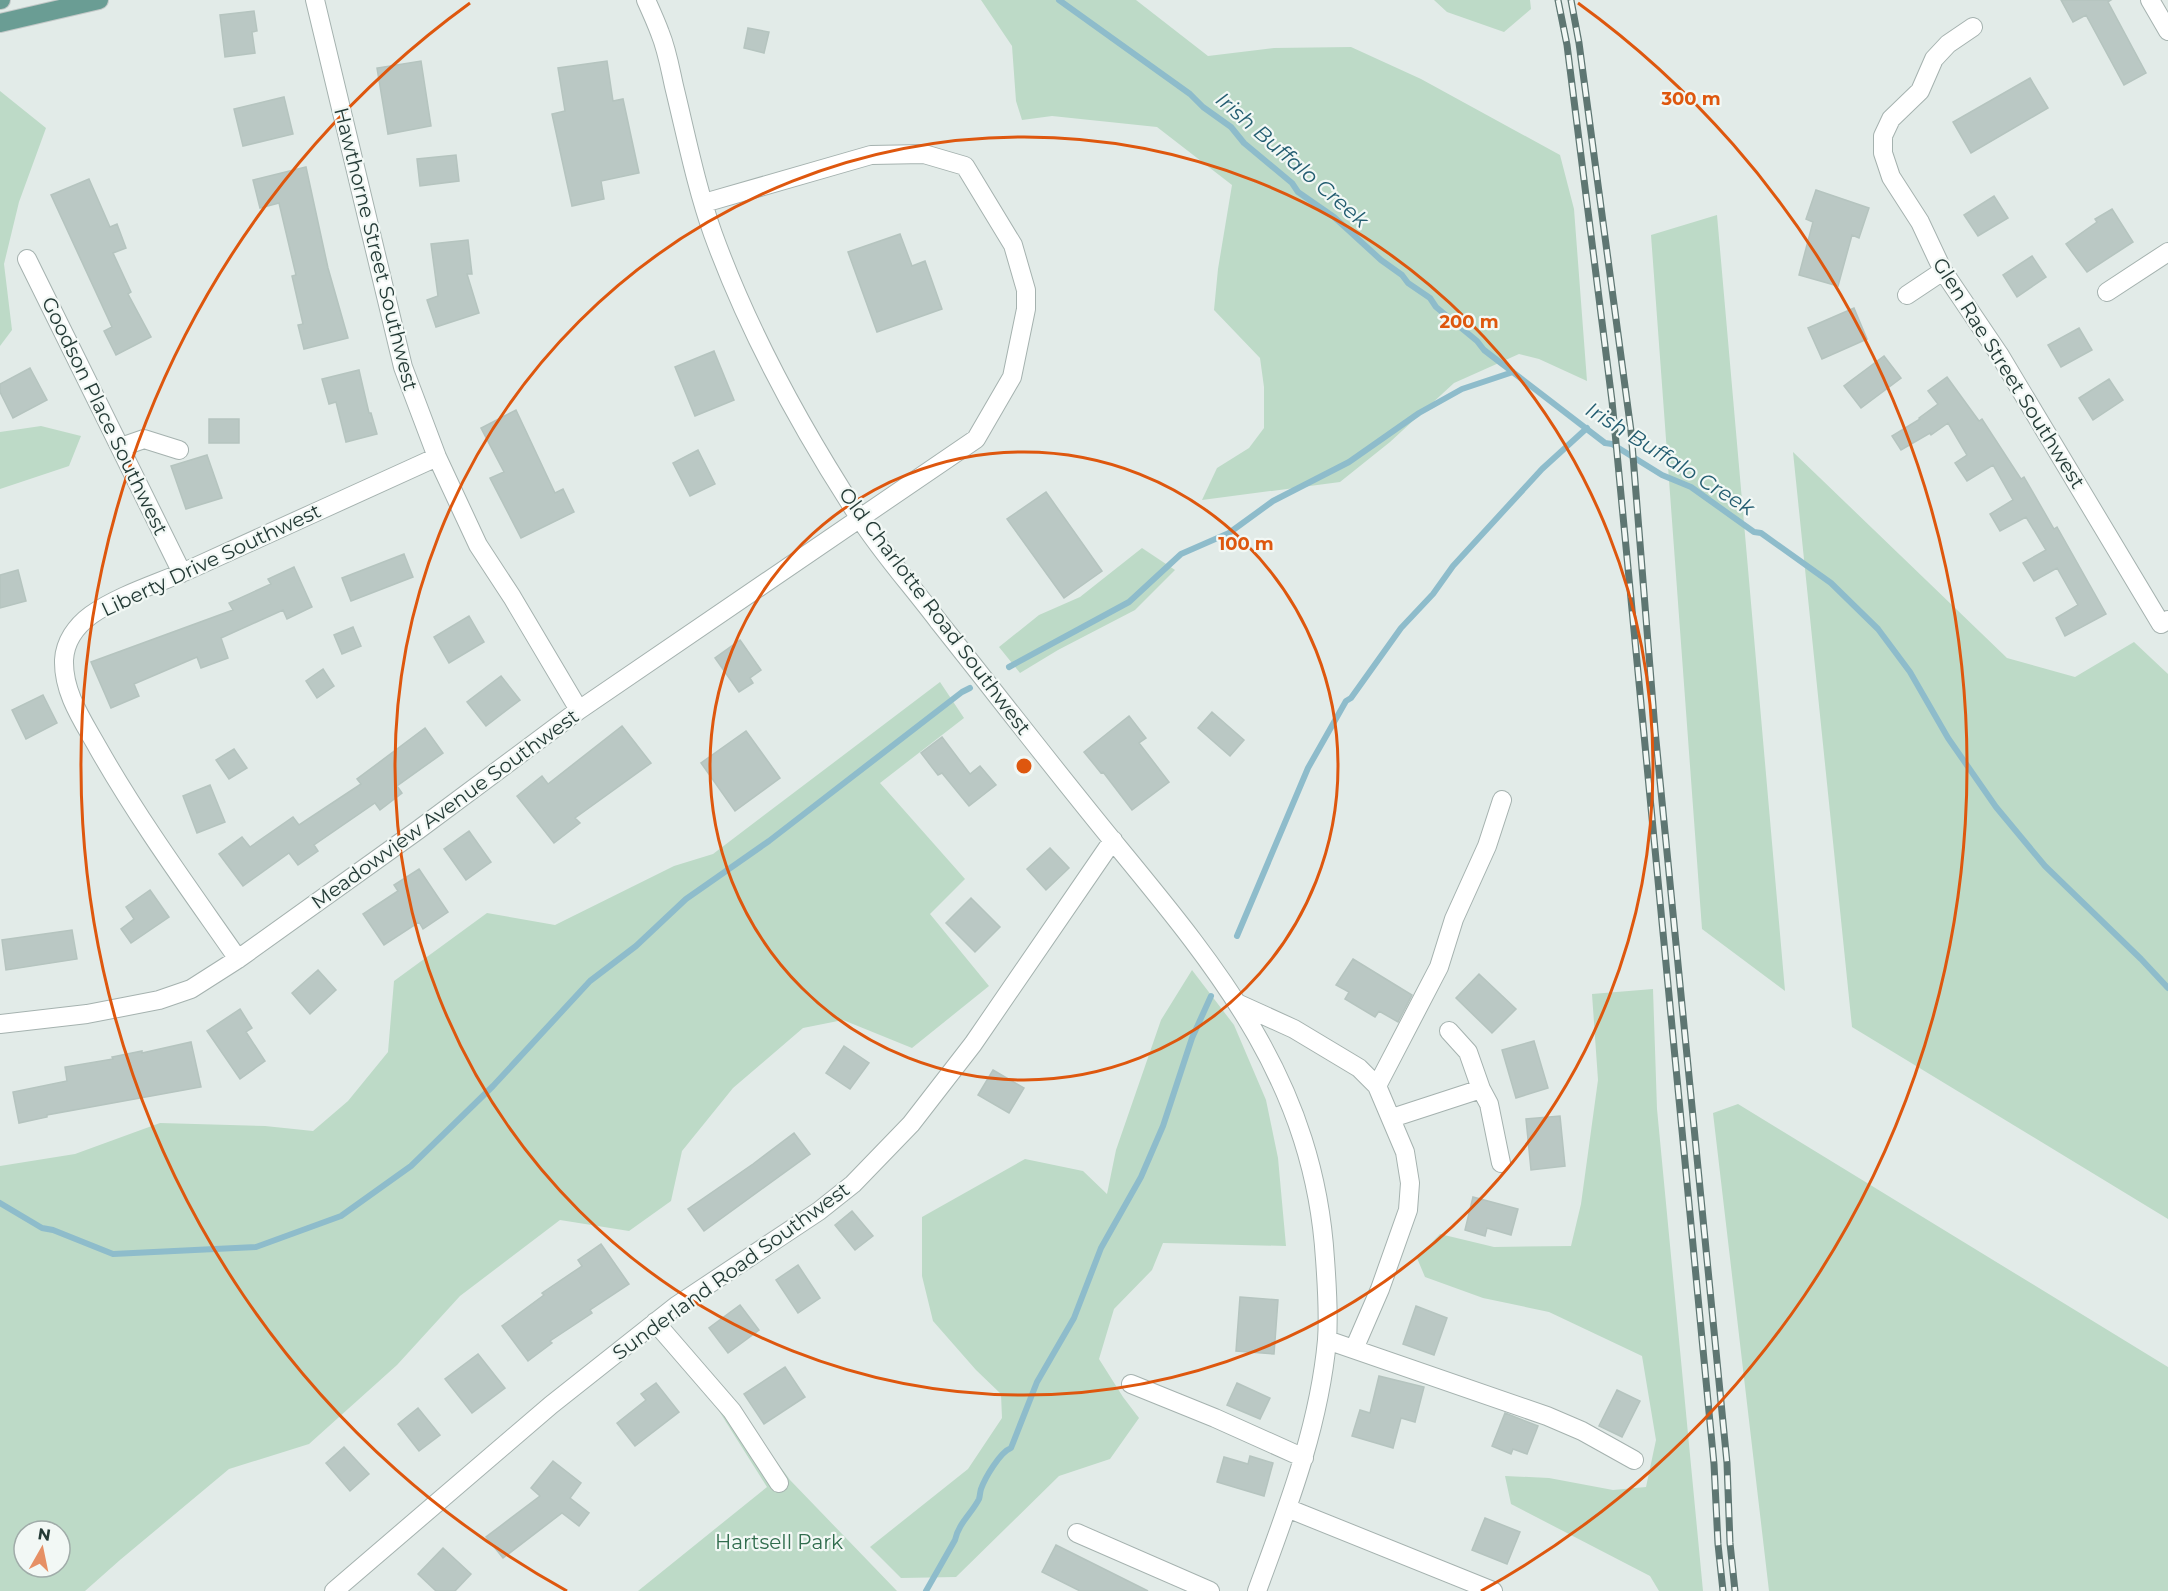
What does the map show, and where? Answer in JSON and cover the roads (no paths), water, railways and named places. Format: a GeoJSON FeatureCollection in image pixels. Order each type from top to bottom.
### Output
{"type":"FeatureCollection","features":[{"type":"Feature","properties":{"kind":"main road"},"geometry":{"type":"LineString","coordinates":[[0,23],[99,0]]}},
{"type":"Feature","properties":{"kind":"street","name":"Hawthorne Street Southwest"},"geometry":{"type":"LineString","coordinates":[[315,0],[403,367],[436,457],[478,545],[512,597],[579,710]]}},
{"type":"Feature","properties":{"kind":"street","name":"Old Charlotte Road Southwest"},"geometry":{"type":"LineString","coordinates":[[646,0],[662,36],[713,233],[759,345],[803,427],[860,519],[1113,840],[1180,921],[1239,1004],[1265,1047],[1302,1133],[1314,1180],[1323,1232],[1329,1311],[1327,1340],[1322,1379],[1304,1458],[1257,1591]]}},
{"type":"Feature","properties":{"kind":"street","name":"Old Charlotte Road Southwest"},"geometry":{"type":"LineString","coordinates":[[660,0],[662,36]]}},
{"type":"Feature","properties":{"kind":"street"},"geometry":{"type":"LineString","coordinates":[[2150,0],[2168,30]]}},
{"type":"Feature","properties":{"kind":"street","name":"Glen Rae Street Southwest"},"geometry":{"type":"LineString","coordinates":[[1973,27],[1948,44],[1934,59],[1920,91],[1891,119],[1883,136],[1883,153],[1891,177],[1920,222],[1943,271],[1999,354],[2164,622]]}},
{"type":"Feature","properties":{"kind":"street","name":"Meadowview Avenue Southwest"},"geometry":{"type":"LineString","coordinates":[[0,1024],[87,1014],[159,1000],[191,988],[238,959],[418,830],[579,710],[976,439],[1012,377],[1026,309],[1026,290],[1013,245],[965,166],[924,154],[871,155],[704,203]]}},
{"type":"Feature","properties":{"kind":"street"},"geometry":{"type":"LineString","coordinates":[[2107,292],[2168,252]]}},
{"type":"Feature","properties":{"kind":"street","name":"Goodson Place Southwest"},"geometry":{"type":"LineString","coordinates":[[27,259],[182,573]]}},
{"type":"Feature","properties":{"kind":"street"},"geometry":{"type":"LineString","coordinates":[[1907,295],[1943,271]]}},
{"type":"Feature","properties":{"kind":"street"},"geometry":{"type":"LineString","coordinates":[[121,447],[144,439],[179,450]]}},
{"type":"Feature","properties":{"kind":"street","name":"Liberty Drive Southwest"},"geometry":{"type":"LineString","coordinates":[[238,959],[126,798],[74,704],[64,678],[67,644],[76,629],[89,616],[108,604],[182,573],[436,457]]}},
{"type":"Feature","properties":{"kind":"street"},"geometry":{"type":"LineString","coordinates":[[1377,1086],[1439,967],[1454,919],[1487,846],[1502,800]]}},
{"type":"Feature","properties":{"kind":"street","name":"Sunderland Road Southwest"},"geometry":{"type":"LineString","coordinates":[[334,1591],[550,1405],[655,1322],[685,1299],[819,1211],[853,1184],[911,1124],[973,1044],[1113,840]]}},
{"type":"Feature","properties":{"kind":"street"},"geometry":{"type":"LineString","coordinates":[[1239,1004],[1294,1029],[1359,1068],[1377,1086],[1405,1152],[1410,1183],[1408,1209],[1380,1289],[1354,1349]]}},
{"type":"Feature","properties":{"kind":"street"},"geometry":{"type":"LineString","coordinates":[[1449,1031],[1468,1052],[1481,1089],[1489,1104],[1502,1162]]}},
{"type":"Feature","properties":{"kind":"street"},"geometry":{"type":"LineString","coordinates":[[1392,1118],[1481,1089]]}},
{"type":"Feature","properties":{"kind":"street"},"geometry":{"type":"LineString","coordinates":[[655,1322],[732,1411],[779,1483]]}},
{"type":"Feature","properties":{"kind":"street"},"geometry":{"type":"LineString","coordinates":[[1327,1340],[1547,1416],[1582,1431],[1634,1460]]}},
{"type":"Feature","properties":{"kind":"street"},"geometry":{"type":"LineString","coordinates":[[1131,1384],[1304,1458]]}},
{"type":"Feature","properties":{"kind":"street"},"geometry":{"type":"LineString","coordinates":[[1287,1508],[1493,1591]]}},
{"type":"Feature","properties":{"kind":"street"},"geometry":{"type":"LineString","coordinates":[[1077,1533],[1210,1591]]}},
{"type":"Feature","properties":{"kind":"waterway","name":"Irish Buffalo Creek"},"geometry":{"type":"LineString","coordinates":[[1059,0],[1190,94],[1203,107],[1231,127],[1244,143],[1292,183],[1298,192],[1334,217],[1381,260],[1402,275],[1408,283],[1430,298],[1436,307],[1477,341],[1484,350],[1605,443],[1612,444],[1662,475],[1691,487],[1831,583],[1878,629],[1910,672],[1948,738],[1996,807],[2045,866],[2168,988]]}},
{"type":"Feature","properties":{"kind":"waterway"},"geometry":{"type":"LineString","coordinates":[[1009,667],[1129,602],[1181,554],[1229,533],[1273,501],[1349,462],[1419,413],[1462,389],[1513,372]]}},
{"type":"Feature","properties":{"kind":"waterway"},"geometry":{"type":"LineString","coordinates":[[1237,936],[1308,768],[1346,701],[1351,698],[1401,628],[1433,594],[1453,566],[1542,469],[1587,428]]}},
{"type":"Feature","properties":{"kind":"waterway"},"geometry":{"type":"LineString","coordinates":[[0,1203],[42,1228],[53,1230],[113,1254],[256,1247],[341,1216],[411,1166],[493,1086],[590,981],[636,946],[686,899],[769,841],[970,688]]}},
{"type":"Feature","properties":{"kind":"waterway"},"geometry":{"type":"LineString","coordinates":[[926,1591],[959,1529],[979,1499],[989,1472],[1002,1455],[1011,1448],[1037,1382],[1074,1318],[1101,1248],[1141,1177],[1163,1126],[1192,1038],[1211,996]]}},
{"type":"Feature","properties":{"kind":"railway"},"geometry":{"type":"LineString","coordinates":[[1558,0],[1567,45],[1612,401],[1714,1464],[1723,1591]]}},
{"type":"Feature","properties":{"kind":"railway"},"geometry":{"type":"LineString","coordinates":[[1571,0],[1579,43],[1631,431],[1655,730],[1727,1463],[1730,1543],[1735,1591]]}},
{"type":"Feature","properties":{"kind":"park label","name":"Hartsell Park"},"geometry":{"type":"Point","coordinates":[779,1542]}}]}
